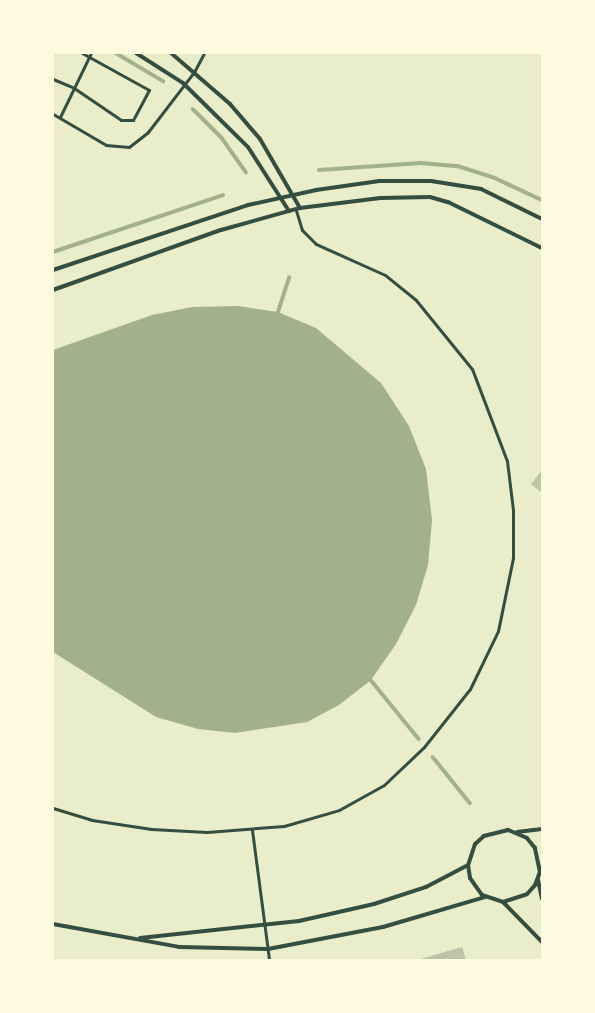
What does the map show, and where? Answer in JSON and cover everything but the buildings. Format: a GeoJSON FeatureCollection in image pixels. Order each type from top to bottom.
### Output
{"type":"FeatureCollection","features":[{"type":"Feature","properties":{"kind":"street"},"geometry":{"type":"LineString","coordinates":[[136,53],[183,84],[248,148],[282,197],[289,211]]}},
{"type":"Feature","properties":{"kind":"street"},"geometry":{"type":"LineString","coordinates":[[171,53],[230,104],[260,139],[294,194],[298,209]]}},
{"type":"Feature","properties":{"kind":"street"},"geometry":{"type":"LineString","coordinates":[[53,270],[216,214],[294,194],[379,181],[431,181],[481,189],[542,219]]}},
{"type":"Feature","properties":{"kind":"street"},"geometry":{"type":"LineString","coordinates":[[53,290],[221,230],[298,209],[380,198],[430,197],[485,217],[542,248]]}},
{"type":"Feature","properties":{"kind":"street"},"geometry":{"type":"LineString","coordinates":[[484,897],[470,878],[468,865],[475,844],[484,836],[495,830],[516,832],[542,829]]}},
{"type":"Feature","properties":{"kind":"street"},"geometry":{"type":"LineString","coordinates":[[503,902],[527,894],[538,878],[541,870],[535,848],[516,832]]}},
{"type":"Feature","properties":{"kind":"street"},"geometry":{"type":"LineString","coordinates":[[136,938],[264,925],[374,904],[426,887],[468,865]]}},
{"type":"Feature","properties":{"kind":"street"},"geometry":{"type":"LineString","coordinates":[[538,878],[542,899]]}},
{"type":"Feature","properties":{"kind":"street"},"geometry":{"type":"LineString","coordinates":[[53,924],[179,947],[268,948],[383,927],[484,897],[503,902],[542,942]]}},
{"type":"Feature","properties":{"kind":"lane"},"geometry":{"type":"LineString","coordinates":[[53,79],[74,88],[127,122],[133,120],[148,98],[149,90],[144,85],[90,55],[82,53]]}},
{"type":"Feature","properties":{"kind":"lane"},"geometry":{"type":"LineString","coordinates":[[53,114],[106,145],[129,147],[148,132],[183,84],[194,72],[204,53]]}},
{"type":"Feature","properties":{"kind":"lane"},"geometry":{"type":"LineString","coordinates":[[60,117],[90,55]]}},
{"type":"Feature","properties":{"kind":"lane"},"geometry":{"type":"LineString","coordinates":[[53,808],[92,820],[151,829],[252,830],[284,826],[339,810],[384,785],[424,747],[470,689],[494,638],[513,558],[507,461],[472,369],[416,300],[385,275],[316,244],[302,230],[298,209]]}},
{"type":"Feature","properties":{"kind":"lane"},"geometry":{"type":"LineString","coordinates":[[252,830],[269,960]]}},
{"type":"Feature","properties":{"kind":"shaded area"},"geometry":{"type":"Polygon","coordinates":[[[238,306],[278,312],[316,328],[381,383],[409,426],[426,469],[432,520],[428,565],[416,605],[396,644],[371,680],[339,705],[307,722],[235,733],[198,729],[156,717],[53,652],[53,350],[152,315],[192,307],[238,306]]]}},
{"type":"Feature","properties":{"kind":"waterway"},"geometry":{"type":"LineString","coordinates":[[116,53],[163,81]]}},
{"type":"Feature","properties":{"kind":"waterway"},"geometry":{"type":"LineString","coordinates":[[193,109],[222,138],[246,172]]}},
{"type":"Feature","properties":{"kind":"waterway"},"geometry":{"type":"LineString","coordinates":[[319,170],[421,163],[458,166],[495,178],[542,200]]}},
{"type":"Feature","properties":{"kind":"waterway"},"geometry":{"type":"LineString","coordinates":[[53,252],[223,195]]}},
{"type":"Feature","properties":{"kind":"waterway"},"geometry":{"type":"LineString","coordinates":[[278,312],[289,278]]}},
{"type":"Feature","properties":{"kind":"waterway"},"geometry":{"type":"LineString","coordinates":[[371,680],[419,739]]}},
{"type":"Feature","properties":{"kind":"waterway"},"geometry":{"type":"LineString","coordinates":[[433,757],[470,803]]}}]}
